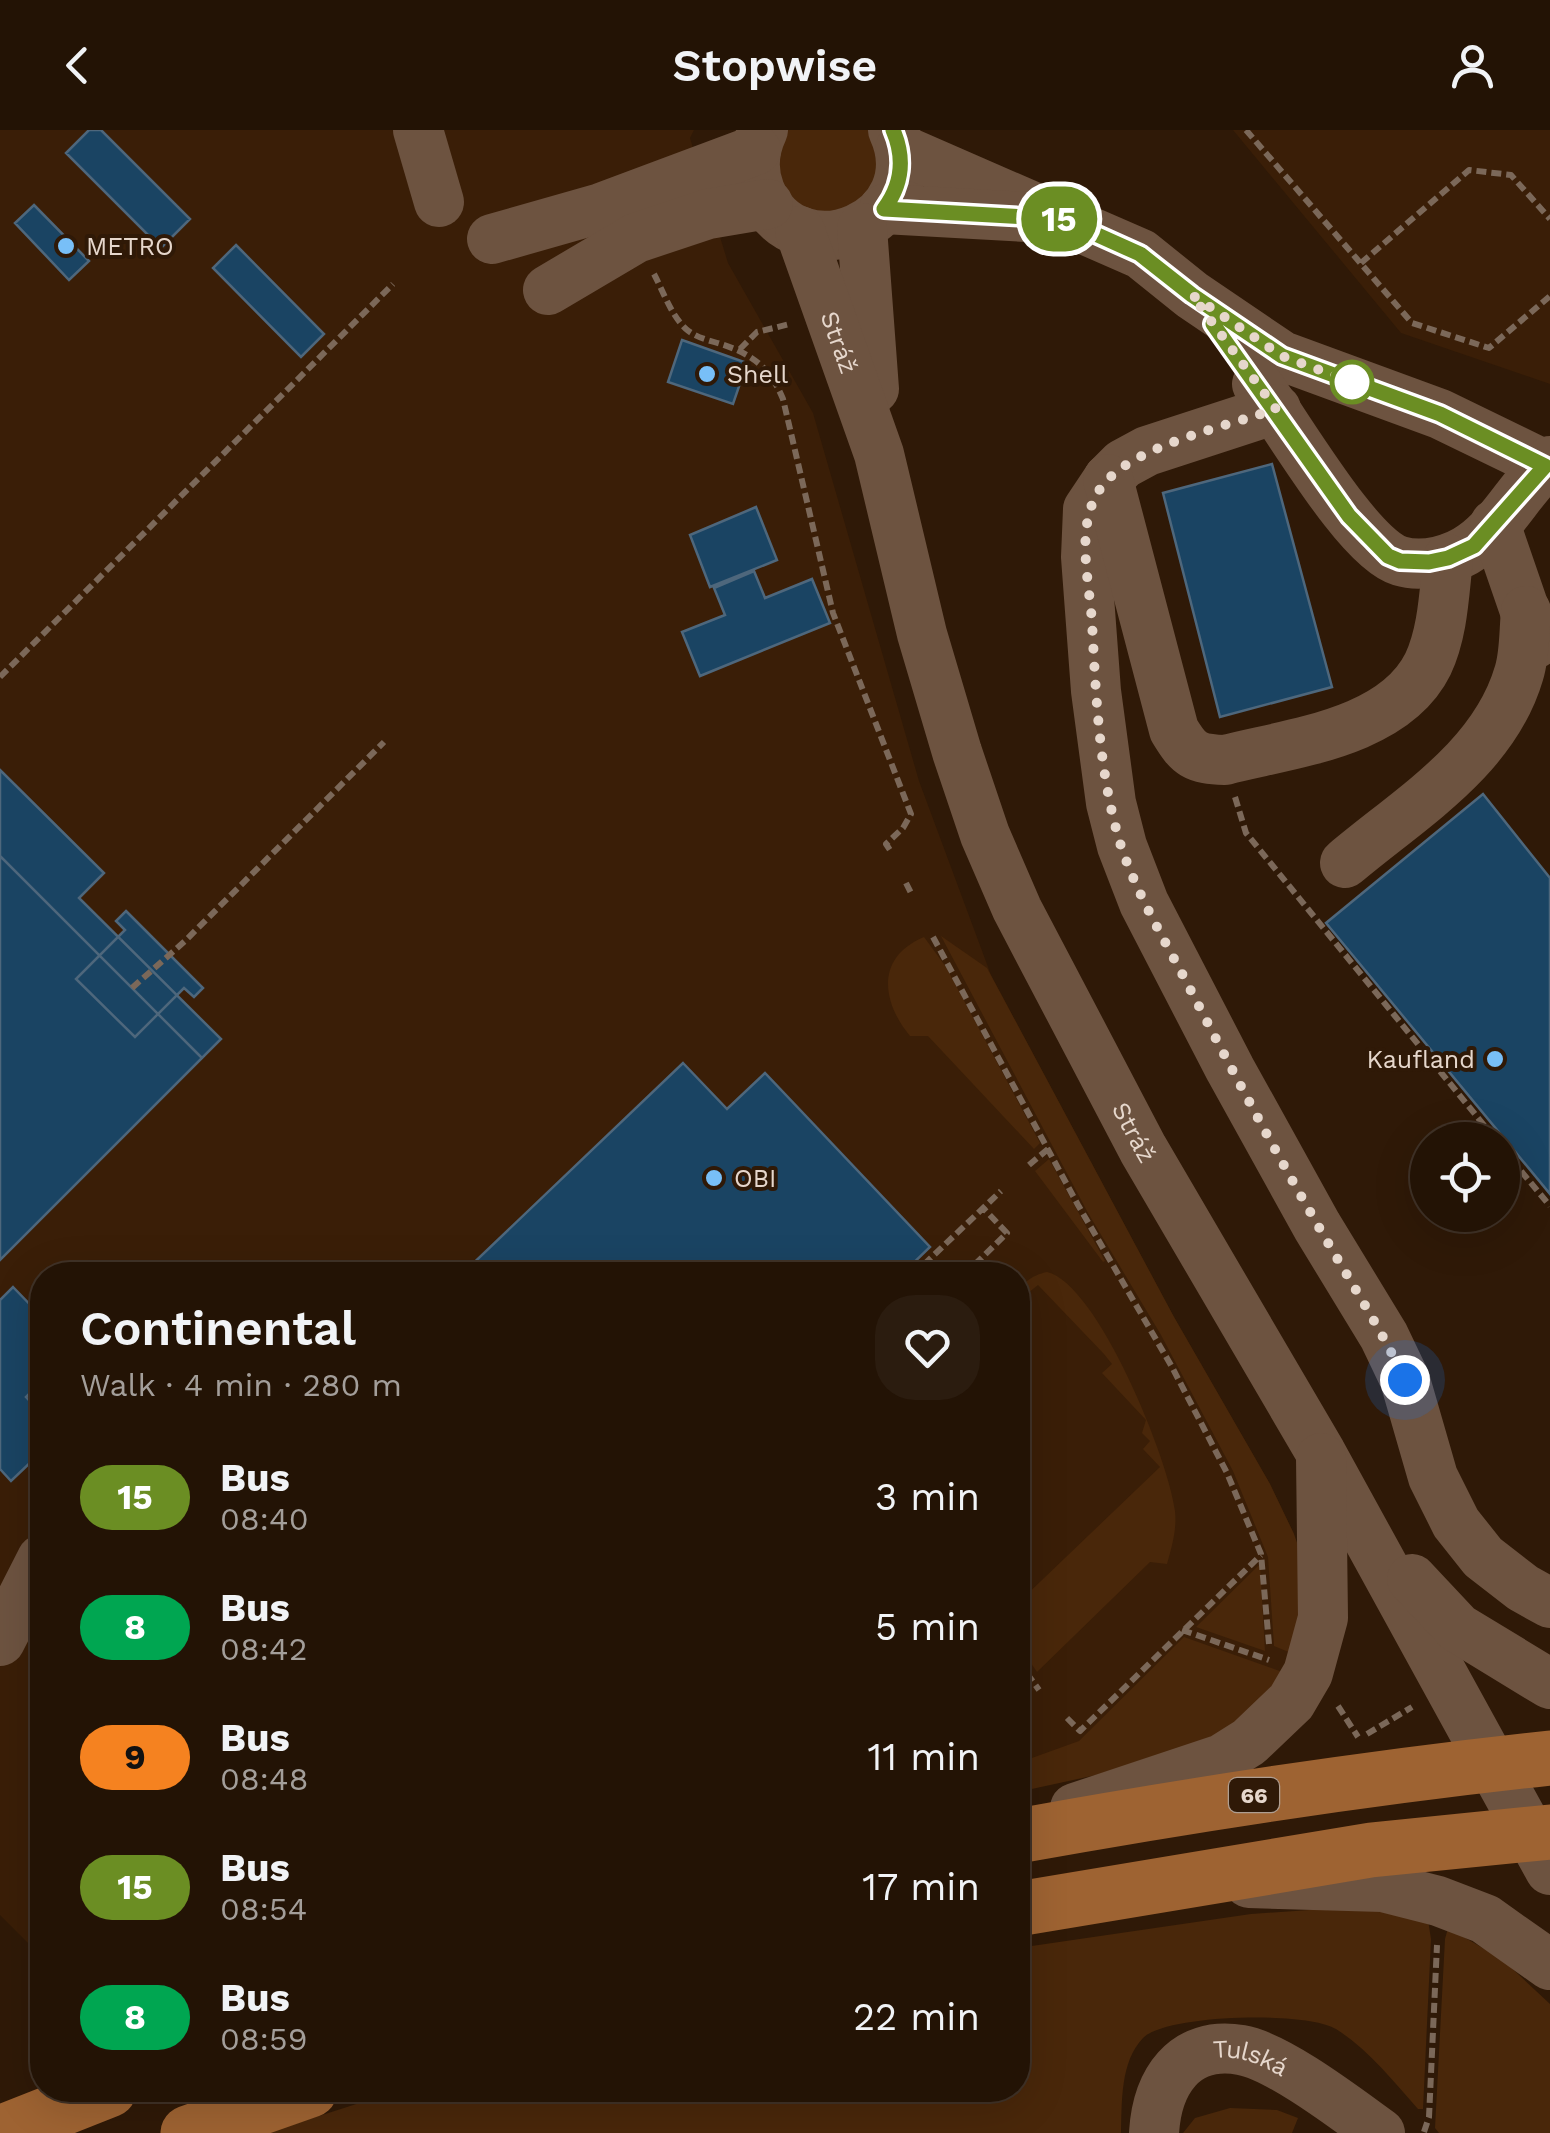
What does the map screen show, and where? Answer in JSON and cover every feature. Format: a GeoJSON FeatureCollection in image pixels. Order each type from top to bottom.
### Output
{"type":"FeatureCollection","features":[{"type":"Feature","properties":{"kind":"main road","name":"66"},"geometry":{"type":"LineString","coordinates":[[1030,1834],[1380,1776],[1550,1758]]}},
{"type":"Feature","properties":{"kind":"main road"},"geometry":{"type":"LineString","coordinates":[[1030,1907],[1371,1850],[1544,1845]]}},
{"type":"Feature","properties":{"kind":"main road"},"geometry":{"type":"LineString","coordinates":[[0,2133],[79,2102]]}},
{"type":"Feature","properties":{"kind":"main road"},"geometry":{"type":"LineString","coordinates":[[188,2133],[276,2102]]}},
{"type":"Feature","properties":{"kind":"street"},"geometry":{"type":"LineString","coordinates":[[418,130],[439,202]]}},
{"type":"Feature","properties":{"kind":"street"},"geometry":{"type":"LineString","coordinates":[[492,239],[601,208],[759,140]]}},
{"type":"Feature","properties":{"kind":"street","name":"Stráž"},"geometry":{"type":"LineString","coordinates":[[759,140],[758,184],[784,217],[879,454],[922,634],[956,752],[985,835],[1017,908],[1143,1149],[1321,1453],[1492,1764],[1544,1845]]}},
{"type":"Feature","properties":{"kind":"street"},"geometry":{"type":"LineString","coordinates":[[896,140],[1140,254],[1282,356],[1440,414],[1547,463],[1474,546],[1448,558],[1414,563],[1388,556],[1349,516],[1192,295]]}},
{"type":"Feature","properties":{"kind":"street","name":"Stráž"},"geometry":{"type":"LineString","coordinates":[[879,454],[873,219],[899,181],[896,140]]}},
{"type":"Feature","properties":{"kind":"street"},"geometry":{"type":"LineString","coordinates":[[548,290],[636,238],[708,214],[784,217],[827,236],[873,219],[1062,219]]}},
{"type":"Feature","properties":{"kind":"street"},"geometry":{"type":"LineString","coordinates":[[1276,409],[1147,452],[1123,464],[1088,510],[1086,557],[1111,803],[1122,846],[1144,903],[1317,1226],[1384,1336],[1405,1380],[1433,1477],[1456,1523],[1483,1557],[1550,1603]]}},
{"type":"Feature","properties":{"kind":"street"},"geometry":{"type":"LineString","coordinates":[[1108,479],[1174,730],[1188,752],[1206,759],[1225,760],[1338,731],[1366,722],[1398,701],[1427,666],[1435,644],[1443,612],[1448,558]]}},
{"type":"Feature","properties":{"kind":"street"},"geometry":{"type":"LineString","coordinates":[[1495,524],[1550,685]]}},
{"type":"Feature","properties":{"kind":"street"},"geometry":{"type":"LineString","coordinates":[[1345,863],[1471,758],[1492,732],[1511,698],[1521,668],[1526,612]]}},
{"type":"Feature","properties":{"kind":"street"},"geometry":{"type":"LineString","coordinates":[[1321,1453],[1444,1617],[1476,1642],[1550,1684]]}},
{"type":"Feature","properties":{"kind":"street"},"geometry":{"type":"LineString","coordinates":[[1030,1823],[1222,1759],[1249,1742],[1291,1702],[1308,1673],[1323,1618],[1321,1453]]}},
{"type":"Feature","properties":{"kind":"street"},"geometry":{"type":"LineString","coordinates":[[0,1641],[30,1582]]}},
{"type":"Feature","properties":{"kind":"street"},"geometry":{"type":"LineString","coordinates":[[1184,1879],[1322,1888],[1382,1887],[1438,1900],[1485,1919],[1550,1965]]}},
{"type":"Feature","properties":{"kind":"street","name":"Tulská"},"geometry":{"type":"LineString","coordinates":[[1154,2133],[1156,2107],[1175,2070],[1190,2058],[1232,2050],[1266,2059],[1380,2133]]}},
{"type":"Feature","properties":{"kind":"path"},"geometry":{"type":"LineString","coordinates":[[1246,130],[1412,323],[1490,348],[1550,296]]}},
{"type":"Feature","properties":{"kind":"path"},"geometry":{"type":"LineString","coordinates":[[1361,264],[1469,170],[1512,175],[1550,219]]}},
{"type":"Feature","properties":{"kind":"path"},"geometry":{"type":"LineString","coordinates":[[651,267],[676,318],[686,329],[700,338],[740,349],[767,370],[783,400],[833,614],[911,814],[886,844],[890,850]]}},
{"type":"Feature","properties":{"kind":"path"},"geometry":{"type":"LineString","coordinates":[[0,677],[392,284]]}},
{"type":"Feature","properties":{"kind":"path"},"geometry":{"type":"LineString","coordinates":[[740,349],[757,332],[794,324]]}},
{"type":"Feature","properties":{"kind":"path"},"geometry":{"type":"LineString","coordinates":[[132,988],[384,742]]}},
{"type":"Feature","properties":{"kind":"path"},"geometry":{"type":"LineString","coordinates":[[1240,812],[1246,833],[1481,1122]]}},
{"type":"Feature","properties":{"kind":"path"},"geometry":{"type":"LineString","coordinates":[[906,883],[912,895]]}},
{"type":"Feature","properties":{"kind":"path"},"geometry":{"type":"LineString","coordinates":[[932,937],[1196,1412],[1262,1554],[1270,1653],[1281,1661],[1182,1630]]}},
{"type":"Feature","properties":{"kind":"path"},"geometry":{"type":"LineString","coordinates":[[1028,1165],[1048,1148]]}},
{"type":"Feature","properties":{"kind":"path"},"geometry":{"type":"LineString","coordinates":[[1520,1170],[1550,1206]]}},
{"type":"Feature","properties":{"kind":"path"},"geometry":{"type":"LineString","coordinates":[[927,1262],[1000,1191]]}},
{"type":"Feature","properties":{"kind":"path"},"geometry":{"type":"LineString","coordinates":[[977,1262],[1007,1233],[983,1208]]}},
{"type":"Feature","properties":{"kind":"path"},"geometry":{"type":"LineString","coordinates":[[1067,1718],[1080,1731],[1262,1554]]}},
{"type":"Feature","properties":{"kind":"path"},"geometry":{"type":"LineString","coordinates":[[1030,1677],[1039,1690]]}},
{"type":"Feature","properties":{"kind":"path"},"geometry":{"type":"LineString","coordinates":[[1332,1696],[1358,1739],[1413,1706]]}},
{"type":"Feature","properties":{"kind":"path"},"geometry":{"type":"LineString","coordinates":[[1424,2133],[1429,2117],[1437,1940]]}},
{"type":"Feature","properties":{"kind":"shaded area"},"geometry":{"type":"Polygon","coordinates":[[[0,130],[694,130],[690,138],[728,263],[813,413],[919,781],[991,975],[1294,1534],[1287,1676],[1030,1787],[1030,1262],[30,1262],[30,1945],[0,1915],[0,130]]]}},
{"type":"Feature","properties":{"kind":"shaded area"},"geometry":{"type":"Polygon","coordinates":[[[786,130],[869,130],[881,175],[858,209],[817,217],[783,194],[775,153],[786,130]]]}},
{"type":"Feature","properties":{"kind":"shaded area"},"geometry":{"type":"Polygon","coordinates":[[[1233,130],[1550,130],[1550,384],[1401,333],[1233,130]]]}},
{"type":"Feature","properties":{"kind":"shaded area"},"geometry":{"type":"Polygon","coordinates":[[[941,936],[987,968],[1174,1317],[1270,1484],[1303,1560],[1296,1655],[1274,1646],[1268,1557],[1233,1471],[1161,1335],[1088,1213],[941,936]]]}},
{"type":"Feature","properties":{"kind":"shaded area"},"geometry":{"type":"Polygon","coordinates":[[[924,937],[946,967],[1040,1143],[1034,1149],[928,1036],[910,1036],[900,1023],[889,995],[891,968],[897,956],[924,937]]]}},
{"type":"Feature","properties":{"kind":"shaded area"},"geometry":{"type":"Polygon","coordinates":[[[1049,1159],[1105,1261],[1035,1171],[1049,1159]]]}},
{"type":"Feature","properties":{"kind":"shaded area"},"geometry":{"type":"Polygon","coordinates":[[[1047,1272],[1067,1284],[1088,1307],[1108,1339],[1128,1377],[1145,1416],[1160,1454],[1175,1511],[1167,1564],[1150,1562],[1037,1672],[1030,1662],[1030,1592],[1160,1467],[1143,1449],[1150,1441],[1142,1433],[1146,1420],[1102,1373],[1112,1364],[1038,1285],[1030,1291],[1030,1280],[1047,1272]]]}},
{"type":"Feature","properties":{"kind":"shaded area"},"geometry":{"type":"Polygon","coordinates":[[[1260,1564],[1265,1651],[1196,1627],[1260,1564]]]}},
{"type":"Feature","properties":{"kind":"shaded area"},"geometry":{"type":"Polygon","coordinates":[[[1184,1637],[1288,1674],[1236,1731],[1133,1767],[1030,1789],[1030,1759],[1079,1741],[1184,1637]]]}},
{"type":"Feature","properties":{"kind":"shaded area"},"geometry":{"type":"Polygon","coordinates":[[[1352,1907],[1403,1911],[1428,1920],[1431,1939],[1423,2109],[1418,2109],[1369,2056],[1336,2029],[1297,2019],[1238,2018],[1179,2024],[1143,2038],[1126,2070],[1121,2133],[266,2133],[363,2102],[1030,2102],[1030,1946],[1251,1914],[1352,1907]]]}},
{"type":"Feature","properties":{"kind":"shaded area"},"geometry":{"type":"Polygon","coordinates":[[[1448,1928],[1502,1959],[1550,2004],[1550,2133],[1439,2133],[1435,2128],[1448,1928]]]}},
{"type":"Feature","properties":{"kind":"shaded area"},"geometry":{"type":"Polygon","coordinates":[[[1230,2108],[1277,2110],[1298,2118],[1292,2133],[1183,2133],[1195,2118],[1230,2108]]]}},
{"type":"Feature","properties":{"kind":"building"},"geometry":{"type":"Polygon","coordinates":[[[89,130],[101,130],[190,219],[161,248],[66,153],[89,130]]]}},
{"type":"Feature","properties":{"kind":"building"},"geometry":{"type":"Polygon","coordinates":[[[34,205],[89,261],[69,280],[15,223],[34,205]]]}},
{"type":"Feature","properties":{"kind":"building"},"geometry":{"type":"Polygon","coordinates":[[[236,245],[324,334],[301,357],[213,268],[236,245]]]}},
{"type":"Feature","properties":{"kind":"building","name":"Shell"},"geometry":{"type":"Polygon","coordinates":[[[682,340],[747,363],[733,404],[668,382],[682,340]]]}},
{"type":"Feature","properties":{"kind":"building"},"geometry":{"type":"Polygon","coordinates":[[[1272,464],[1332,687],[1220,717],[1163,493],[1272,464]]]}},
{"type":"Feature","properties":{"kind":"building"},"geometry":{"type":"Polygon","coordinates":[[[756,507],[777,560],[710,587],[690,535],[756,507]]]}},
{"type":"Feature","properties":{"kind":"building"},"geometry":{"type":"Polygon","coordinates":[[[754,571],[765,598],[812,579],[830,623],[700,676],[682,632],[725,615],[714,588],[754,571]]]}},
{"type":"Feature","properties":{"kind":"building"},"geometry":{"type":"Polygon","coordinates":[[[0,770],[104,873],[79,898],[221,1039],[202,1058],[0,856],[0,770]]]}},
{"type":"Feature","properties":{"kind":"building","name":"Kaufland"},"geometry":{"type":"Polygon","coordinates":[[[1483,794],[1550,878],[1550,1194],[1520,1158],[1520,1122],[1490,1122],[1326,923],[1483,794]]]}},
{"type":"Feature","properties":{"kind":"building"},"geometry":{"type":"Polygon","coordinates":[[[0,856],[202,1058],[0,1260],[0,856]]]}},
{"type":"Feature","properties":{"kind":"building"},"geometry":{"type":"Polygon","coordinates":[[[126,911],[203,988],[194,997],[184,988],[135,1037],[76,979],[125,930],[116,921],[126,911]]]}},
{"type":"Feature","properties":{"kind":"building","name":"OBI"},"geometry":{"type":"Polygon","coordinates":[[[683,1063],[727,1109],[765,1073],[930,1247],[914,1262],[475,1262],[683,1063]]]}},
{"type":"Feature","properties":{"kind":"building"},"geometry":{"type":"Polygon","coordinates":[[[13,1287],[30,1305],[30,1393],[26,1397],[30,1401],[30,1463],[11,1481],[0,1469],[0,1300],[13,1287]]]}},
{"type":"Feature","properties":{"kind":"bus line","name":"15"},"geometry":{"type":"LineString","coordinates":[[893,130],[900,150],[899,181],[884,209],[1062,219],[1140,254],[1282,356],[1440,414],[1545,466],[1474,546],[1429,562],[1400,561],[1388,556],[1349,516],[1213,324]]}},
{"type":"Feature","properties":{"kind":"place","name":"METRO"},"geometry":{"type":"Point","coordinates":[66,246]}},
{"type":"Feature","properties":{"kind":"place","name":"Shell"},"geometry":{"type":"Point","coordinates":[707,374]}},
{"type":"Feature","properties":{"kind":"place","name":"Kaufland"},"geometry":{"type":"Point","coordinates":[1495,1059]}},
{"type":"Feature","properties":{"kind":"place","name":"OBI"},"geometry":{"type":"Point","coordinates":[714,1178]}},
{"type":"Feature","properties":{"kind":"route"},"geometry":{"type":"LineString","coordinates":[[1352,382],[1282,356],[1192,295],[1276,409],[1147,452],[1123,464],[1100,489],[1088,510],[1086,557],[1096,690],[1111,803],[1122,846],[1144,903],[1230,1069],[1317,1226],[1374,1318],[1405,1380]]}}]}
